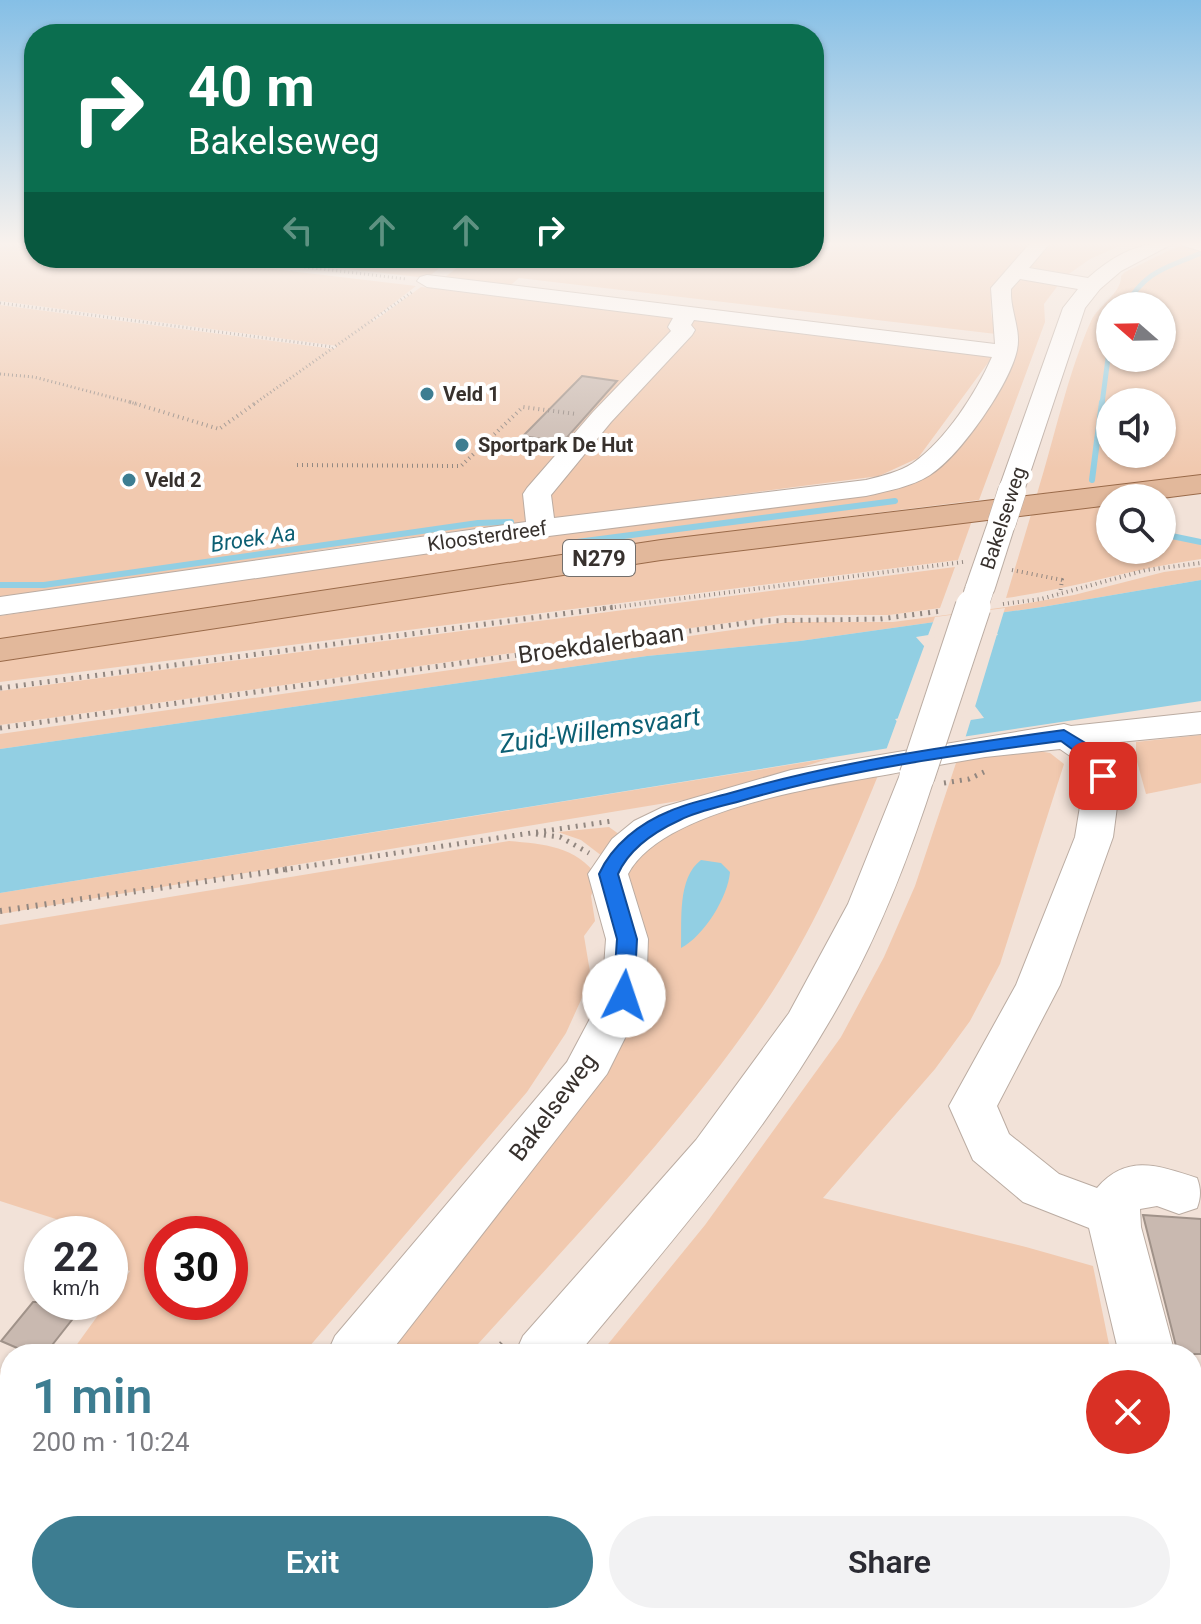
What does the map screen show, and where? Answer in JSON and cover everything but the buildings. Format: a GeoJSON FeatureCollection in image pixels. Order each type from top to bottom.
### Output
{"type":"FeatureCollection","features":[{"type":"Feature","properties":{"kind":"main road","name":"N279"},"geometry":{"type":"LineString","coordinates":[[0,650],[646,552],[1201,484]]}},
{"type":"Feature","properties":{"kind":"street"},"geometry":{"type":"LineString","coordinates":[[541,528],[537,494],[602,417],[684,330],[679,327],[684,318]]}},
{"type":"Feature","properties":{"kind":"street"},"geometry":{"type":"LineString","coordinates":[[749,318],[1007,346],[1003,318]]}},
{"type":"Feature","properties":{"kind":"street","name":"Bakelseweg"},"geometry":{"type":"LineString","coordinates":[[528,1344],[670,1207],[781,1062],[806,1024],[865,911],[917,776],[975,591],[1002,522],[1069,318]]}},
{"type":"Feature","properties":{"kind":"street","name":"Kloosterdreef"},"geometry":{"type":"LineString","coordinates":[[0,606],[541,528],[866,488],[897,481],[923,469],[941,454],[1007,346]]}},
{"type":"Feature","properties":{"kind":"street"},"geometry":{"type":"LineString","coordinates":[[608,874],[626,848],[648,830],[676,815],[791,781],[985,746],[1064,735],[1201,723]]}},
{"type":"Feature","properties":{"kind":"street"},"geometry":{"type":"LineString","coordinates":[[1064,735],[1086,751],[1103,776],[1094,837],[1038,985],[973,1106],[990,1146],[1041,1188],[1114,1215]]}},
{"type":"Feature","properties":{"kind":"street","name":"Bakelseweg"},"geometry":{"type":"LineString","coordinates":[[363,1344],[584,1074],[624,996],[627,939],[608,874]]}},
{"type":"Feature","properties":{"kind":"street"},"geometry":{"type":"LineString","coordinates":[[1145,1344],[1114,1204],[1128,1187],[1157,1186],[1179,1193]]}},
{"type":"Feature","properties":{"kind":"path"},"geometry":{"type":"LineString","coordinates":[[112,318],[334,347]]}},
{"type":"Feature","properties":{"kind":"path"},"geometry":{"type":"LineString","coordinates":[[0,374],[34,377],[93,391],[219,429],[375,318]]}},
{"type":"Feature","properties":{"kind":"path"},"geometry":{"type":"LineString","coordinates":[[297,465],[455,467],[461,466],[523,407],[602,417]]}},
{"type":"Feature","properties":{"kind":"path","name":"Broekdalerbaan"},"geometry":{"type":"LineString","coordinates":[[0,728],[760,621],[880,619],[975,591],[1060,594],[1146,570],[1201,563]]}},
{"type":"Feature","properties":{"kind":"path"},"geometry":{"type":"LineString","coordinates":[[1005,569],[1062,580],[1060,594]]}},
{"type":"Feature","properties":{"kind":"path"},"geometry":{"type":"LineString","coordinates":[[0,688],[975,591]]}},
{"type":"Feature","properties":{"kind":"path"},"geometry":{"type":"LineString","coordinates":[[0,911],[527,833],[676,815]]}},
{"type":"Feature","properties":{"kind":"path"},"geometry":{"type":"LineString","coordinates":[[527,833],[560,837],[587,851],[608,874]]}},
{"type":"Feature","properties":{"kind":"shaded area","name":"Sportpark De Hut"},"geometry":{"type":"Polygon","coordinates":[[[0,318],[97,318],[334,349],[338,346],[126,318],[375,318],[374,321],[378,318],[676,318],[993,356],[918,458],[879,476],[360,544],[0,599],[0,318]]]}},
{"type":"Feature","properties":{"kind":"shaded area"},"geometry":{"type":"Polygon","coordinates":[[[858,318],[992,318],[996,334],[858,318]]]}},
{"type":"Feature","properties":{"kind":"shaded area"},"geometry":{"type":"Polygon","coordinates":[[[1013,318],[1045,318],[1045,322],[979,500],[629,544],[0,641],[0,616],[525,535],[897,489],[1009,368],[1016,340],[1013,318]]]}},
{"type":"Feature","properties":{"kind":"shaded area"},"geometry":{"type":"Polygon","coordinates":[[[1093,318],[1096,318],[1096,372],[1176,372],[1176,318],[1201,318],[1201,476],[1128,484],[1096,484],[1096,488],[1037,494],[1093,318]]]}},
{"type":"Feature","properties":{"kind":"shaded area"},"geometry":{"type":"Polygon","coordinates":[[[1096,501],[1096,564],[1174,564],[1006,598],[1033,508],[1096,501]]]}},
{"type":"Feature","properties":{"kind":"shaded area"},"geometry":{"type":"Polygon","coordinates":[[[974,515],[958,560],[0,682],[0,658],[172,630],[974,515]]]}},
{"type":"Feature","properties":{"kind":"shaded area"},"geometry":{"type":"Polygon","coordinates":[[[1176,536],[1201,542],[1201,559],[1176,564],[1176,536]]]}},
{"type":"Feature","properties":{"kind":"shaded area"},"geometry":{"type":"Polygon","coordinates":[[[955,567],[940,608],[889,615],[783,615],[0,725],[0,691],[955,567]]]}},
{"type":"Feature","properties":{"kind":"shaded area"},"geometry":{"type":"Polygon","coordinates":[[[1201,567],[1201,580],[1042,607],[800,641],[647,656],[0,749],[0,734],[788,622],[893,622],[1006,607],[1074,595],[1164,572],[1201,567]]]}},
{"type":"Feature","properties":{"kind":"shaded area"},"geometry":{"type":"Polygon","coordinates":[[[1201,735],[1201,783],[1146,794],[1136,758],[1136,742],[1201,735]]]}},
{"type":"Feature","properties":{"kind":"shaded area"},"geometry":{"type":"Polygon","coordinates":[[[1032,750],[1050,753],[1064,764],[1000,964],[970,1021],[935,1069],[823,1198],[1093,1266],[1109,1344],[608,1344],[705,1225],[841,1037],[884,957],[915,886],[957,760],[1032,750]]]}},
{"type":"Feature","properties":{"kind":"shaded area"},"geometry":{"type":"Polygon","coordinates":[[[831,758],[714,795],[0,914],[0,893],[831,758]]]}},
{"type":"Feature","properties":{"kind":"shaded area"},"geometry":{"type":"Polygon","coordinates":[[[879,773],[827,893],[797,951],[731,1051],[660,1141],[478,1344],[387,1344],[604,1066],[627,877],[642,854],[669,834],[695,822],[793,792],[879,773]]]}},
{"type":"Feature","properties":{"kind":"shaded area"},"geometry":{"type":"Polygon","coordinates":[[[609,827],[623,837],[602,856],[581,840],[558,832],[609,827]]]}},
{"type":"Feature","properties":{"kind":"shaded area"},"geometry":{"type":"Polygon","coordinates":[[[509,841],[558,848],[580,859],[598,877],[591,896],[595,921],[584,936],[591,978],[566,1033],[527,1092],[312,1344],[77,1344],[95,1320],[128,1320],[128,1216],[46,1216],[0,1201],[0,925],[509,841]]]}},
{"type":"Feature","properties":{"kind":"water","name":"Zuid-Willemsvaart"},"geometry":{"type":"Polygon","coordinates":[[[1201,580],[1201,701],[889,748],[0,893],[0,749],[647,656],[800,641],[1042,607],[1201,580]],[[991,625],[916,637],[924,646],[998,635],[991,625]],[[975,706],[895,719],[904,730],[984,718],[975,706]]]}},
{"type":"Feature","properties":{"kind":"water"},"geometry":{"type":"Polygon","coordinates":[[[701,860],[721,863],[730,872],[728,882],[720,904],[706,925],[681,948],[684,889],[693,868],[701,860]]]}},
{"type":"Feature","properties":{"kind":"pier"},"geometry":{"type":"Polygon","coordinates":[[[1005,608],[974,710],[902,721],[905,726],[972,716],[964,742],[885,753],[926,641],[991,632],[927,638],[935,617],[1005,608]]]}},
{"type":"Feature","properties":{"kind":"waterway"},"geometry":{"type":"LineString","coordinates":[[1104,388],[1106,372]]}},
{"type":"Feature","properties":{"kind":"waterway"},"geometry":{"type":"LineString","coordinates":[[1092,480],[1096,449]]}},
{"type":"Feature","properties":{"kind":"waterway"},"geometry":{"type":"LineString","coordinates":[[577,542],[895,501]]}},
{"type":"Feature","properties":{"kind":"waterway","name":"Broek Aa"},"geometry":{"type":"LineString","coordinates":[[0,585],[44,585],[478,523],[511,522]]}},
{"type":"Feature","properties":{"kind":"waterway"},"geometry":{"type":"LineString","coordinates":[[1176,537],[1201,542]]}},
{"type":"Feature","properties":{"kind":"place","name":"Veld 1"},"geometry":{"type":"Point","coordinates":[427,394]}},
{"type":"Feature","properties":{"kind":"place","name":"Sportpark De Hut"},"geometry":{"type":"Point","coordinates":[462,445]}},
{"type":"Feature","properties":{"kind":"place","name":"Veld 2"},"geometry":{"type":"Point","coordinates":[129,480]}},
{"type":"Feature","properties":{"kind":"route"},"geometry":{"type":"LineString","coordinates":[[624,996],[627,939],[608,874],[626,848],[648,830],[676,815],[791,781],[1064,735],[1086,751],[1103,776]]}}]}
